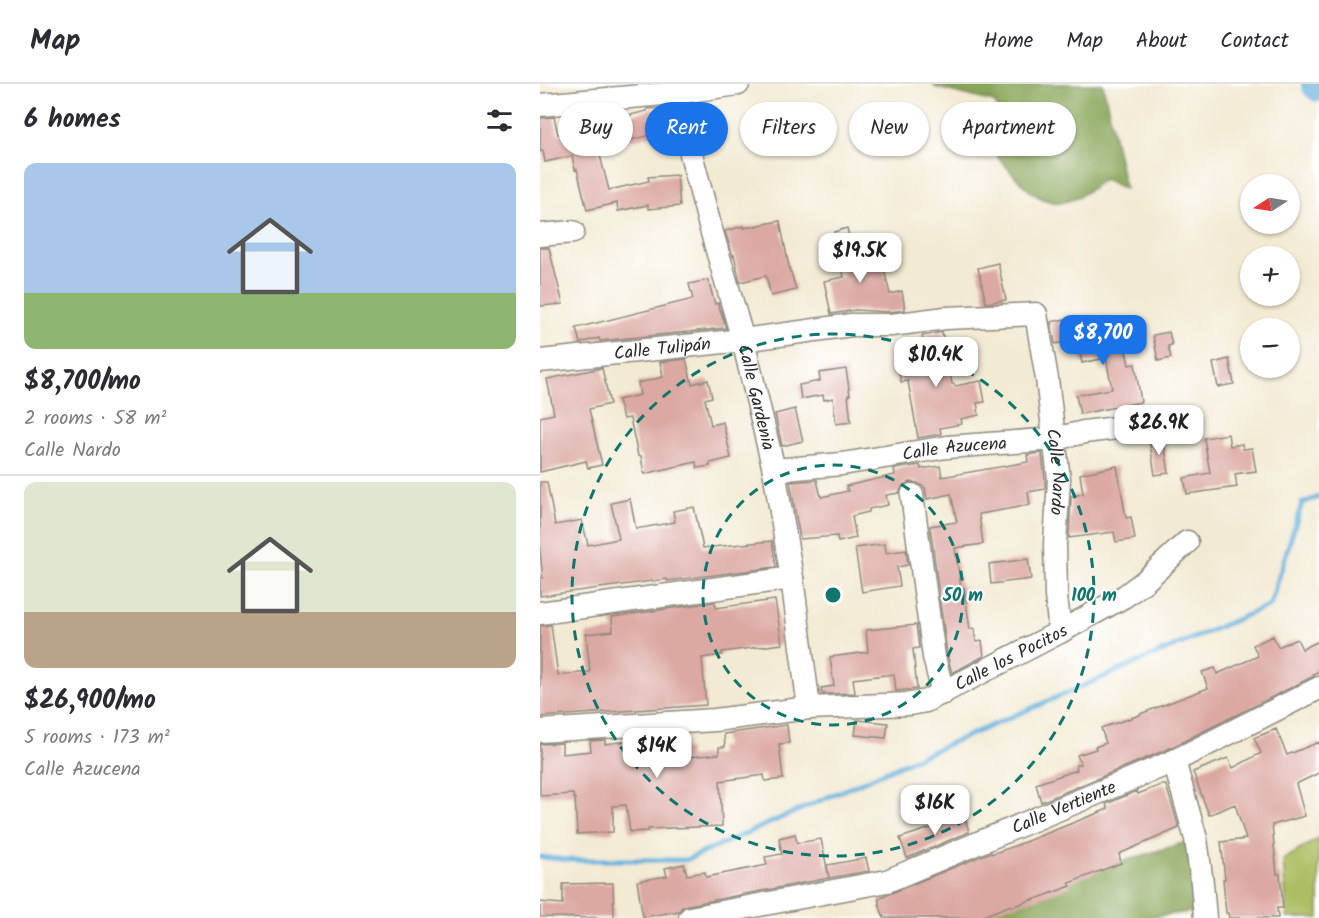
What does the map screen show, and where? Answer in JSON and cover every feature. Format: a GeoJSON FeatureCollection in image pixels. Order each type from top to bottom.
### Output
{"type":"FeatureCollection","features":[{"type":"Feature","properties":{"kind":"street"},"geometry":{"type":"LineString","coordinates":[[540,105],[675,93],[738,84]]}},
{"type":"Feature","properties":{"kind":"street","name":"Calle Gardenia"},"geometry":{"type":"LineString","coordinates":[[675,93],[743,340],[774,470],[792,579],[809,708]]}},
{"type":"Feature","properties":{"kind":"street"},"geometry":{"type":"LineString","coordinates":[[540,235],[573,232]]}},
{"type":"Feature","properties":{"kind":"street","name":"Calle Tulipán"},"geometry":{"type":"LineString","coordinates":[[540,361],[743,340],[851,326],[891,325],[946,318],[1036,314]]}},
{"type":"Feature","properties":{"kind":"street","name":"Calle Nardo"},"geometry":{"type":"LineString","coordinates":[[1036,314],[1047,379],[1059,479],[1055,544],[1056,596],[1060,632]]}},
{"type":"Feature","properties":{"kind":"street","name":"Calle Azucena"},"geometry":{"type":"LineString","coordinates":[[774,470],[842,464],[946,447],[1054,439],[1084,432],[1133,426]]}},
{"type":"Feature","properties":{"kind":"street"},"geometry":{"type":"LineString","coordinates":[[912,495],[934,657],[943,693]]}},
{"type":"Feature","properties":{"kind":"street","name":"Calle los Pocitos"},"geometry":{"type":"LineString","coordinates":[[540,732],[715,720],[809,708],[910,705],[926,701],[1125,596],[1187,542]]}},
{"type":"Feature","properties":{"kind":"street"},"geometry":{"type":"LineString","coordinates":[[540,613],[792,579]]}},
{"type":"Feature","properties":{"kind":"street","name":"Calle Vertiente"},"geometry":{"type":"LineString","coordinates":[[690,918],[887,881],[1174,761],[1319,688]]}},
{"type":"Feature","properties":{"kind":"street"},"geometry":{"type":"LineString","coordinates":[[1174,761],[1196,839],[1205,918]]}},
{"type":"Feature","properties":{"kind":"green space"},"geometry":{"type":"Polygon","coordinates":[[[934,84],[1103,84],[1125,189],[1104,179],[1070,201],[1054,202],[1026,188],[997,156],[1076,156],[1076,102],[994,102],[934,87],[934,84]]]}},
{"type":"Feature","properties":{"kind":"green space"},"geometry":{"type":"Polygon","coordinates":[[[1319,838],[1319,918],[1287,918],[1283,860],[1319,838]]]}},
{"type":"Feature","properties":{"kind":"green space"},"geometry":{"type":"Polygon","coordinates":[[[1193,840],[1203,910],[1142,918],[938,918],[1193,840]]]}},
{"type":"Feature","properties":{"kind":"building"},"geometry":{"type":"Polygon","coordinates":[[[645,111],[645,136],[633,139],[633,114],[645,111]]]}},
{"type":"Feature","properties":{"kind":"building"},"geometry":{"type":"Polygon","coordinates":[[[554,117],[558,134],[558,156],[572,156],[545,162],[543,151],[540,151],[540,118],[554,117]]]}},
{"type":"Feature","properties":{"kind":"building"},"geometry":{"type":"Polygon","coordinates":[[[572,156],[600,156],[609,190],[649,181],[648,177],[677,175],[680,206],[648,209],[648,205],[618,211],[617,203],[587,210],[577,169],[575,170],[572,156]]]}},
{"type":"Feature","properties":{"kind":"building"},"geometry":{"type":"Polygon","coordinates":[[[780,221],[796,290],[771,296],[766,276],[740,282],[734,255],[725,231],[780,221]]]}},
{"type":"Feature","properties":{"kind":"building"},"geometry":{"type":"Polygon","coordinates":[[[847,228],[856,265],[882,260],[890,294],[902,291],[905,310],[890,312],[855,310],[831,314],[824,281],[844,277],[834,232],[847,228]]]}},
{"type":"Feature","properties":{"kind":"building"},"geometry":{"type":"Polygon","coordinates":[[[540,248],[549,248],[563,304],[540,306],[540,248]]]}},
{"type":"Feature","properties":{"kind":"building"},"geometry":{"type":"Polygon","coordinates":[[[998,263],[1006,300],[986,303],[978,268],[998,263]]]}},
{"type":"Feature","properties":{"kind":"building"},"geometry":{"type":"Polygon","coordinates":[[[708,280],[715,304],[718,303],[726,328],[600,341],[599,338],[580,343],[576,328],[693,299],[689,284],[708,280]]]}},
{"type":"Feature","properties":{"kind":"building"},"geometry":{"type":"Polygon","coordinates":[[[1075,317],[1079,338],[1121,328],[1129,365],[1135,364],[1141,402],[1080,414],[1076,395],[1112,389],[1106,358],[1082,363],[1077,340],[1055,344],[1051,322],[1075,317]]]}},
{"type":"Feature","properties":{"kind":"building"},"geometry":{"type":"Polygon","coordinates":[[[942,332],[952,384],[955,386],[981,381],[985,402],[977,403],[979,415],[961,419],[962,424],[940,428],[941,434],[918,438],[908,381],[901,382],[895,352],[924,346],[922,336],[942,332]]]}},
{"type":"Feature","properties":{"kind":"building"},"geometry":{"type":"Polygon","coordinates":[[[1169,332],[1172,345],[1168,346],[1171,358],[1158,361],[1153,335],[1169,332]]]}},
{"type":"Feature","properties":{"kind":"building"},"geometry":{"type":"Polygon","coordinates":[[[686,359],[692,384],[708,380],[712,397],[705,399],[711,425],[723,422],[731,458],[710,463],[710,466],[697,468],[696,462],[644,474],[630,418],[623,419],[618,400],[640,395],[638,383],[663,377],[660,362],[686,359]]]}},
{"type":"Feature","properties":{"kind":"building"},"geometry":{"type":"Polygon","coordinates":[[[1229,359],[1234,384],[1218,387],[1213,363],[1229,359]]]}},
{"type":"Feature","properties":{"kind":"building"},"geometry":{"type":"Polygon","coordinates":[[[602,368],[610,404],[589,409],[602,465],[588,468],[586,461],[540,472],[540,417],[554,414],[547,379],[602,368]]]}},
{"type":"Feature","properties":{"kind":"building"},"geometry":{"type":"Polygon","coordinates":[[[846,369],[851,422],[836,424],[833,398],[824,400],[823,395],[801,399],[799,385],[820,381],[819,373],[846,369]]]}},
{"type":"Feature","properties":{"kind":"building"},"geometry":{"type":"Polygon","coordinates":[[[795,409],[803,441],[782,446],[775,414],[795,409]]]}},
{"type":"Feature","properties":{"kind":"building"},"geometry":{"type":"Polygon","coordinates":[[[1228,434],[1230,446],[1242,444],[1243,449],[1252,448],[1256,471],[1235,474],[1237,487],[1187,494],[1184,478],[1210,473],[1204,438],[1228,434]]]}},
{"type":"Feature","properties":{"kind":"building"},"geometry":{"type":"Polygon","coordinates":[[[1163,436],[1169,473],[1155,475],[1149,438],[1163,436]]]}},
{"type":"Feature","properties":{"kind":"building"},"geometry":{"type":"Polygon","coordinates":[[[1042,453],[1045,489],[1028,492],[1030,505],[980,514],[983,544],[955,548],[970,629],[974,628],[976,642],[982,641],[984,656],[952,673],[947,654],[930,526],[957,522],[951,494],[927,499],[925,488],[918,483],[910,482],[903,485],[899,493],[886,495],[888,505],[852,516],[856,538],[838,542],[837,536],[800,539],[790,482],[817,480],[821,497],[848,491],[846,486],[895,475],[894,469],[920,465],[921,469],[940,466],[942,477],[1028,462],[1027,455],[1042,453]]]}},
{"type":"Feature","properties":{"kind":"building"},"geometry":{"type":"Polygon","coordinates":[[[1117,466],[1126,518],[1131,517],[1135,539],[1116,542],[1114,532],[1069,538],[1071,496],[1083,494],[1080,474],[1117,466]]]}},
{"type":"Feature","properties":{"kind":"building"},"geometry":{"type":"Polygon","coordinates":[[[540,482],[547,482],[555,525],[582,520],[588,545],[619,539],[611,503],[630,499],[636,529],[675,522],[673,511],[694,507],[703,548],[772,541],[776,567],[540,596],[540,578],[543,578],[540,552],[540,482]]]}},
{"type":"Feature","properties":{"kind":"building"},"geometry":{"type":"Polygon","coordinates":[[[885,544],[886,553],[906,550],[908,565],[897,567],[900,586],[862,592],[855,548],[885,544]]]}},
{"type":"Feature","properties":{"kind":"building"},"geometry":{"type":"Polygon","coordinates":[[[1028,559],[1031,579],[991,584],[989,564],[1028,559]]]}},
{"type":"Feature","properties":{"kind":"building"},"geometry":{"type":"Polygon","coordinates":[[[775,600],[782,644],[722,652],[722,655],[702,658],[706,705],[540,717],[540,626],[551,625],[558,675],[590,672],[586,634],[613,631],[612,617],[715,602],[716,608],[775,600]]]}},
{"type":"Feature","properties":{"kind":"building"},"geometry":{"type":"Polygon","coordinates":[[[916,625],[919,648],[913,649],[917,689],[896,691],[894,674],[853,679],[855,693],[822,694],[821,688],[834,686],[830,657],[868,652],[866,630],[916,625]]]}},
{"type":"Feature","properties":{"kind":"building"},"geometry":{"type":"Polygon","coordinates":[[[1273,636],[1278,647],[1297,639],[1302,649],[1319,641],[1319,671],[1313,674],[1314,676],[1168,749],[1041,802],[1036,784],[1077,770],[1076,765],[1081,764],[1077,755],[1106,743],[1101,728],[1208,688],[1202,672],[1215,668],[1217,674],[1258,656],[1253,645],[1273,636]]]}},
{"type":"Feature","properties":{"kind":"building"},"geometry":{"type":"Polygon","coordinates":[[[857,720],[888,723],[886,738],[855,735],[857,720]]]}},
{"type":"Feature","properties":{"kind":"building"},"geometry":{"type":"Polygon","coordinates":[[[787,725],[789,743],[779,744],[783,779],[765,781],[764,775],[720,781],[722,826],[648,829],[648,831],[630,832],[626,805],[613,806],[613,832],[577,834],[573,794],[540,796],[540,744],[562,743],[562,754],[591,751],[590,741],[605,740],[605,744],[684,735],[685,750],[689,749],[689,757],[719,754],[719,747],[725,747],[724,734],[787,725]]]}},
{"type":"Feature","properties":{"kind":"building"},"geometry":{"type":"Polygon","coordinates":[[[1276,729],[1287,755],[1319,742],[1319,773],[1296,784],[1305,816],[1272,825],[1283,908],[1277,908],[1278,918],[1229,918],[1226,913],[1221,842],[1246,839],[1235,804],[1209,815],[1193,772],[1228,758],[1233,768],[1261,753],[1254,738],[1276,729]]]}},
{"type":"Feature","properties":{"kind":"building"},"geometry":{"type":"Polygon","coordinates":[[[1166,785],[1179,828],[1119,854],[1121,863],[1069,883],[1071,886],[978,918],[884,918],[879,898],[991,852],[991,854],[1012,847],[1108,809],[1106,804],[1137,791],[1138,794],[1166,785]]]}},
{"type":"Feature","properties":{"kind":"building"},"geometry":{"type":"Polygon","coordinates":[[[964,814],[969,832],[907,858],[900,838],[940,825],[938,822],[964,814]]]}},
{"type":"Feature","properties":{"kind":"building"},"geometry":{"type":"Polygon","coordinates":[[[795,834],[797,843],[821,839],[829,878],[688,905],[679,911],[643,917],[637,881],[667,876],[665,868],[684,864],[687,875],[705,872],[706,877],[767,865],[765,857],[782,854],[779,838],[795,834]]]}},
{"type":"Feature","properties":{"kind":"building"},"geometry":{"type":"Polygon","coordinates":[[[866,858],[869,871],[829,878],[827,865],[866,858]]]}},
{"type":"Feature","properties":{"kind":"building"},"geometry":{"type":"Polygon","coordinates":[[[613,883],[614,918],[540,917],[540,902],[563,904],[563,884],[613,883]]]}},
{"type":"Feature","properties":{"kind":"waterway"},"geometry":{"type":"LineString","coordinates":[[540,857],[568,860],[686,860],[1270,605],[1302,503],[1319,497]]}}]}
